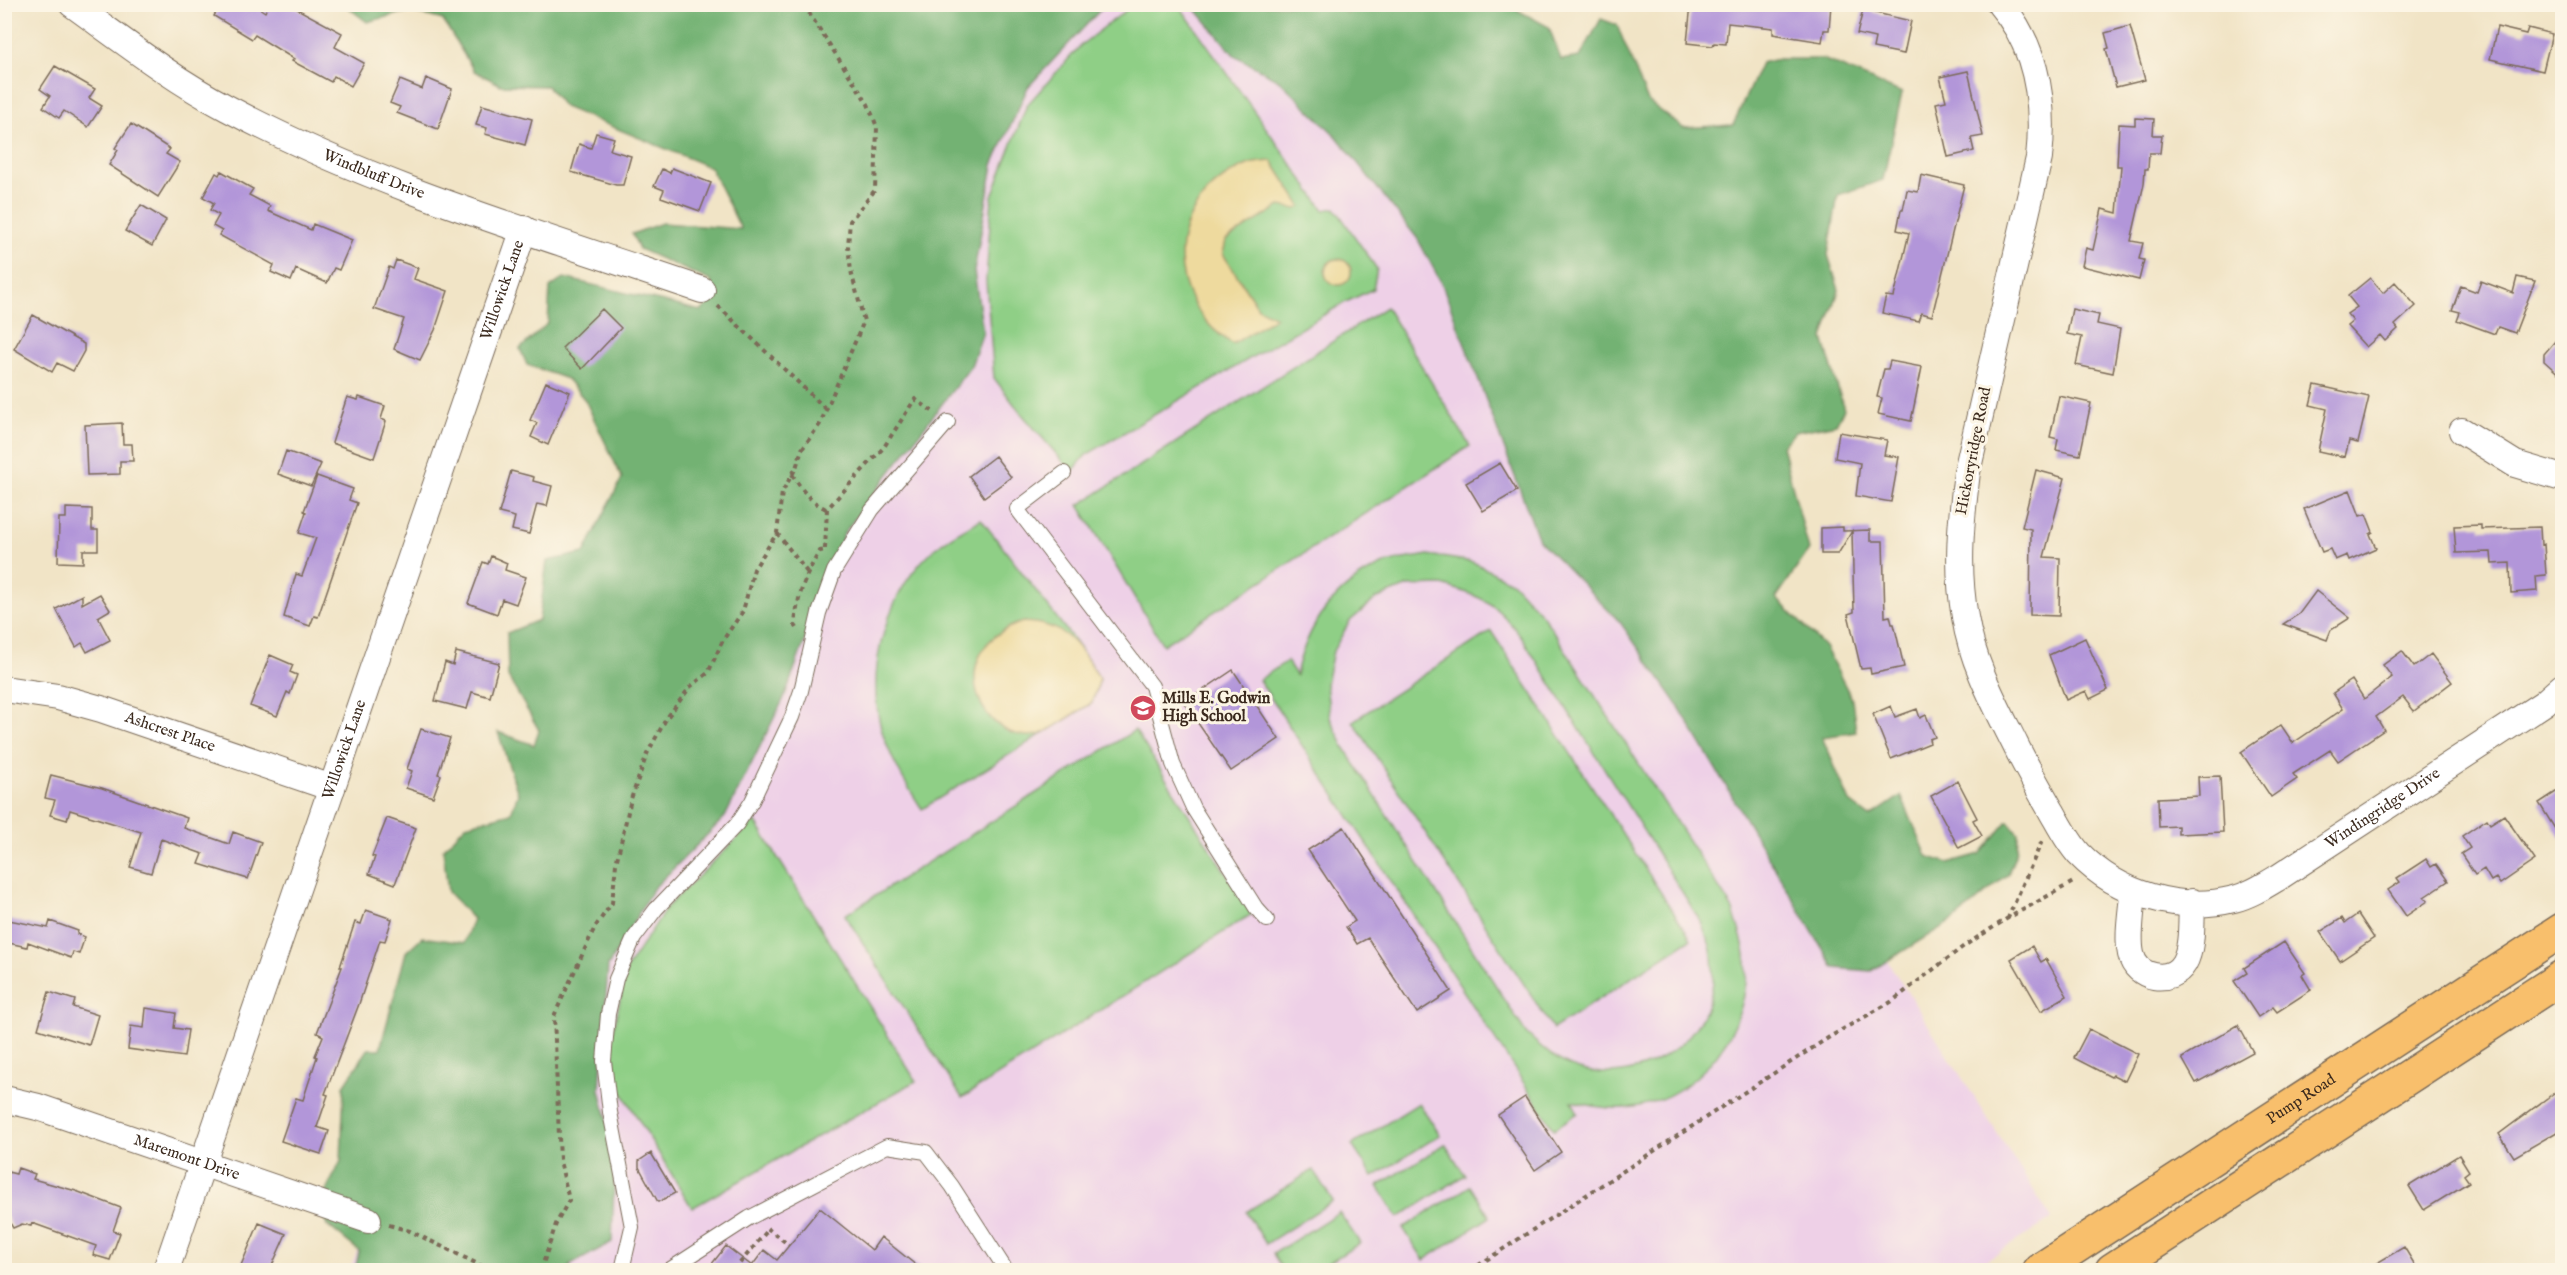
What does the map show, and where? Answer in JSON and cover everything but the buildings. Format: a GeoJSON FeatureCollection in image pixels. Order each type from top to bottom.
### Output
{"type":"FeatureCollection","features":[{"type":"Feature","properties":{"kind":"main road","name":"Pump Road"},"geometry":{"type":"LineString","coordinates":[[2040,1270],[2562,930]]}},
{"type":"Feature","properties":{"kind":"main road"},"geometry":{"type":"LineString","coordinates":[[2112,1270],[2562,977]]}},
{"type":"Feature","properties":{"kind":"street","name":"Windbluff Drive"},"geometry":{"type":"LineString","coordinates":[[72,4],[169,72],[226,107],[333,160],[702,290]]}},
{"type":"Feature","properties":{"kind":"street","name":"Hickoryridge Road"},"geometry":{"type":"LineString","coordinates":[[2000,4],[2020,34],[2030,55],[2040,95],[2043,123],[2040,158],[1967,472],[1960,524],[1960,571],[1965,619],[1986,687],[2025,764],[2079,853],[2105,877],[2133,893],[2164,900]]}},
{"type":"Feature","properties":{"kind":"street","name":"Willowick Lane"},"geometry":{"type":"LineString","coordinates":[[166,1270],[524,229]]}},
{"type":"Feature","properties":{"kind":"street"},"geometry":{"type":"LineString","coordinates":[[2462,431],[2515,464],[2562,478]]}},
{"type":"Feature","properties":{"kind":"street","name":"Windingridge Drive"},"geometry":{"type":"LineString","coordinates":[[2164,900],[2192,902],[2233,899],[2264,886],[2525,716],[2562,687]]}},
{"type":"Feature","properties":{"kind":"street","name":"Ashcrest Place"},"geometry":{"type":"LineString","coordinates":[[4,689],[58,697],[100,709],[332,788]]}},
{"type":"Feature","properties":{"kind":"street"},"geometry":{"type":"LineString","coordinates":[[2133,893],[2130,954],[2141,971],[2160,978],[2178,970],[2185,962],[2188,953],[2192,902]]}},
{"type":"Feature","properties":{"kind":"street","name":"Maremont Drive"},"geometry":{"type":"LineString","coordinates":[[4,1099],[50,1111],[368,1220]]}},
{"type":"Feature","properties":{"kind":"lane"},"geometry":{"type":"LineString","coordinates":[[622,1270],[632,1227],[610,1112],[604,1061],[608,1014],[616,980],[634,938],[656,909],[738,824],[752,801],[792,717],[801,691],[819,613],[834,571],[872,510],[948,422]]}},
{"type":"Feature","properties":{"kind":"lane"},"geometry":{"type":"LineString","coordinates":[[1064,473],[1017,509],[1152,686],[1173,764],[1193,808],[1256,908],[1267,920]]}},
{"type":"Feature","properties":{"kind":"lane"},"geometry":{"type":"LineString","coordinates":[[669,1270],[753,1215],[887,1146],[926,1152],[952,1186],[1006,1270]]}},
{"type":"Feature","properties":{"kind":"path"},"geometry":{"type":"LineString","coordinates":[[541,1270],[556,1224],[569,1200],[560,1161],[555,1016],[595,927],[612,903],[616,864],[631,800],[647,754],[666,719],[684,695],[708,673],[723,640],[743,611],[754,569],[777,532],[782,492],[802,449],[820,424],[864,321],[851,271],[848,246],[850,221],[874,190],[877,127],[868,104],[809,13]]}},
{"type":"Feature","properties":{"kind":"path"},"geometry":{"type":"LineString","coordinates":[[702,290],[826,408]]}},
{"type":"Feature","properties":{"kind":"path"},"geometry":{"type":"LineString","coordinates":[[825,550],[827,509],[884,447],[915,399],[948,422]]}},
{"type":"Feature","properties":{"kind":"path"},"geometry":{"type":"LineString","coordinates":[[792,474],[804,493],[817,505],[827,509]]}},
{"type":"Feature","properties":{"kind":"path"},"geometry":{"type":"LineString","coordinates":[[777,532],[807,572]]}},
{"type":"Feature","properties":{"kind":"path"},"geometry":{"type":"LineString","coordinates":[[2008,918],[2054,814]]}},
{"type":"Feature","properties":{"kind":"path"},"geometry":{"type":"LineString","coordinates":[[1471,1270],[1831,1036],[1891,1002],[1964,946],[2008,918],[2097,869]]}},
{"type":"Feature","properties":{"kind":"path"},"geometry":{"type":"LineString","coordinates":[[753,1215],[789,1245]]}},
{"type":"Feature","properties":{"kind":"path"},"geometry":{"type":"LineString","coordinates":[[368,1220],[410,1231],[490,1270]]}},
{"type":"Feature","properties":{"kind":"path"},"geometry":{"type":"LineString","coordinates":[[734,1270],[768,1229]]}},
{"type":"Feature","properties":{"kind":"shaded area","name":"Mills E. Godwin High School"},"geometry":{"type":"Polygon","coordinates":[[[595,4],[1278,5],[2052,1219],[1970,1270],[350,1270],[750,197],[595,4]]]}},
{"type":"Feature","properties":{"kind":"green space"},"geometry":{"type":"Polygon","coordinates":[[[345,5],[1105,5],[1028,87],[993,165],[974,271],[983,332],[971,366],[844,533],[784,698],[725,817],[653,889],[608,966],[600,1089],[615,1154],[612,1242],[569,1266],[573,1270],[355,1270],[359,1251],[326,1224],[324,1195],[341,1161],[344,1086],[368,1049],[380,1049],[406,952],[422,937],[464,943],[473,919],[448,892],[443,849],[466,825],[511,813],[518,794],[498,732],[534,745],[539,730],[508,677],[507,633],[539,620],[547,561],[584,553],[622,478],[585,400],[567,379],[527,365],[520,349],[548,323],[550,288],[564,278],[701,311],[715,298],[711,281],[639,249],[632,234],[662,223],[741,229],[710,167],[564,107],[547,86],[501,85],[474,71],[443,20],[410,11],[367,22],[345,5]]]}},
{"type":"Feature","properties":{"kind":"green space"},"geometry":{"type":"Polygon","coordinates":[[[1133,5],[1179,5],[1324,210],[1335,208],[1377,269],[1373,289],[1344,303],[1086,455],[1072,472],[994,378],[986,281],[992,196],[1027,105],[1081,45],[1133,5]]]}},
{"type":"Feature","properties":{"kind":"green space"},"geometry":{"type":"Polygon","coordinates":[[[1192,5],[1339,5],[1346,13],[1363,5],[1508,5],[1549,27],[1561,60],[1580,57],[1601,19],[1617,25],[1648,101],[1683,128],[1733,125],[1761,63],[1778,59],[1823,59],[1902,93],[1883,180],[1838,195],[1828,255],[1839,290],[1823,338],[1844,409],[1836,424],[1795,432],[1782,446],[1809,550],[1776,598],[1825,647],[1852,699],[1856,732],[1822,737],[1850,802],[1870,817],[1901,796],[1927,856],[1948,863],[1980,854],[2008,821],[2018,833],[2017,850],[2008,874],[1955,919],[1871,971],[1834,968],[1676,702],[1620,622],[1539,540],[1442,284],[1417,238],[1337,137],[1280,81],[1234,55],[1192,5]]]}},
{"type":"Feature","properties":{"kind":"green space"},"geometry":{"type":"Polygon","coordinates":[[[1386,307],[1470,446],[1163,645],[1079,505],[1386,307]]]}},
{"type":"Feature","properties":{"kind":"green space"},"geometry":{"type":"Polygon","coordinates":[[[981,519],[1080,648],[1100,679],[1092,703],[922,809],[898,770],[881,728],[876,679],[879,654],[894,605],[906,583],[921,563],[943,542],[981,519]]]}},
{"type":"Feature","properties":{"kind":"green space"},"geometry":{"type":"Polygon","coordinates":[[[1428,555],[1473,562],[1513,583],[1544,617],[1732,908],[1746,964],[1747,974],[1742,1004],[1724,1044],[1712,1061],[1696,1077],[1660,1099],[1639,1106],[1622,1108],[1597,1107],[1572,1101],[1578,1113],[1554,1129],[1259,680],[1287,661],[1296,675],[1307,640],[1315,624],[1336,596],[1349,584],[1387,563],[1428,555]],[[1442,585],[1408,586],[1376,599],[1350,621],[1333,651],[1326,684],[1330,718],[1345,749],[1526,1033],[1557,1059],[1579,1069],[1601,1073],[1622,1072],[1643,1067],[1663,1058],[1680,1045],[1695,1029],[1705,1010],[1712,989],[1712,953],[1701,922],[1524,641],[1498,610],[1480,598],[1442,585]]]}},
{"type":"Feature","properties":{"kind":"green space"},"geometry":{"type":"Polygon","coordinates":[[[1491,631],[1691,939],[1553,1029],[1353,721],[1491,631]]]}},
{"type":"Feature","properties":{"kind":"green space"},"geometry":{"type":"Polygon","coordinates":[[[1135,730],[1252,914],[962,1098],[845,915],[1135,730]]]}},
{"type":"Feature","properties":{"kind":"green space"},"geometry":{"type":"Polygon","coordinates":[[[755,821],[916,1081],[692,1208],[617,1084],[611,1041],[627,968],[667,907],[755,821]]]}},
{"type":"Feature","properties":{"kind":"green space"},"geometry":{"type":"Polygon","coordinates":[[[1419,1103],[1440,1135],[1373,1177],[1352,1145],[1419,1103]]]}},
{"type":"Feature","properties":{"kind":"green space"},"geometry":{"type":"Polygon","coordinates":[[[1445,1144],[1465,1175],[1398,1218],[1378,1186],[1445,1144]]]}},
{"type":"Feature","properties":{"kind":"green space"},"geometry":{"type":"Polygon","coordinates":[[[1313,1170],[1333,1201],[1266,1244],[1246,1212],[1313,1170]]]}},
{"type":"Feature","properties":{"kind":"green space"},"geometry":{"type":"Polygon","coordinates":[[[1470,1186],[1490,1217],[1424,1260],[1403,1228],[1470,1186]]]}},
{"type":"Feature","properties":{"kind":"green space"},"geometry":{"type":"Polygon","coordinates":[[[1339,1212],[1360,1243],[1317,1270],[1283,1270],[1273,1254],[1339,1212]]]}},
{"type":"Feature","properties":{"kind":"sand"},"geometry":{"type":"Polygon","coordinates":[[[1272,161],[1301,206],[1297,209],[1280,206],[1226,240],[1223,254],[1258,308],[1276,317],[1233,344],[1209,325],[1193,302],[1183,277],[1181,251],[1186,226],[1199,203],[1218,182],[1248,165],[1272,161]]]}},
{"type":"Feature","properties":{"kind":"sand"},"geometry":{"type":"Polygon","coordinates":[[[1338,259],[1347,263],[1351,272],[1347,281],[1338,285],[1329,281],[1325,272],[1329,263],[1338,259]]]}},
{"type":"Feature","properties":{"kind":"sand"},"geometry":{"type":"Polygon","coordinates":[[[1023,622],[1050,627],[1070,638],[1100,679],[1092,703],[1041,734],[1020,735],[1001,727],[987,713],[978,694],[975,674],[981,653],[996,635],[1023,622]]]}},
{"type":"Feature","properties":{"kind":"place","name":"Mills E. Godwin High School"},"geometry":{"type":"Point","coordinates":[1143,708]}}]}
